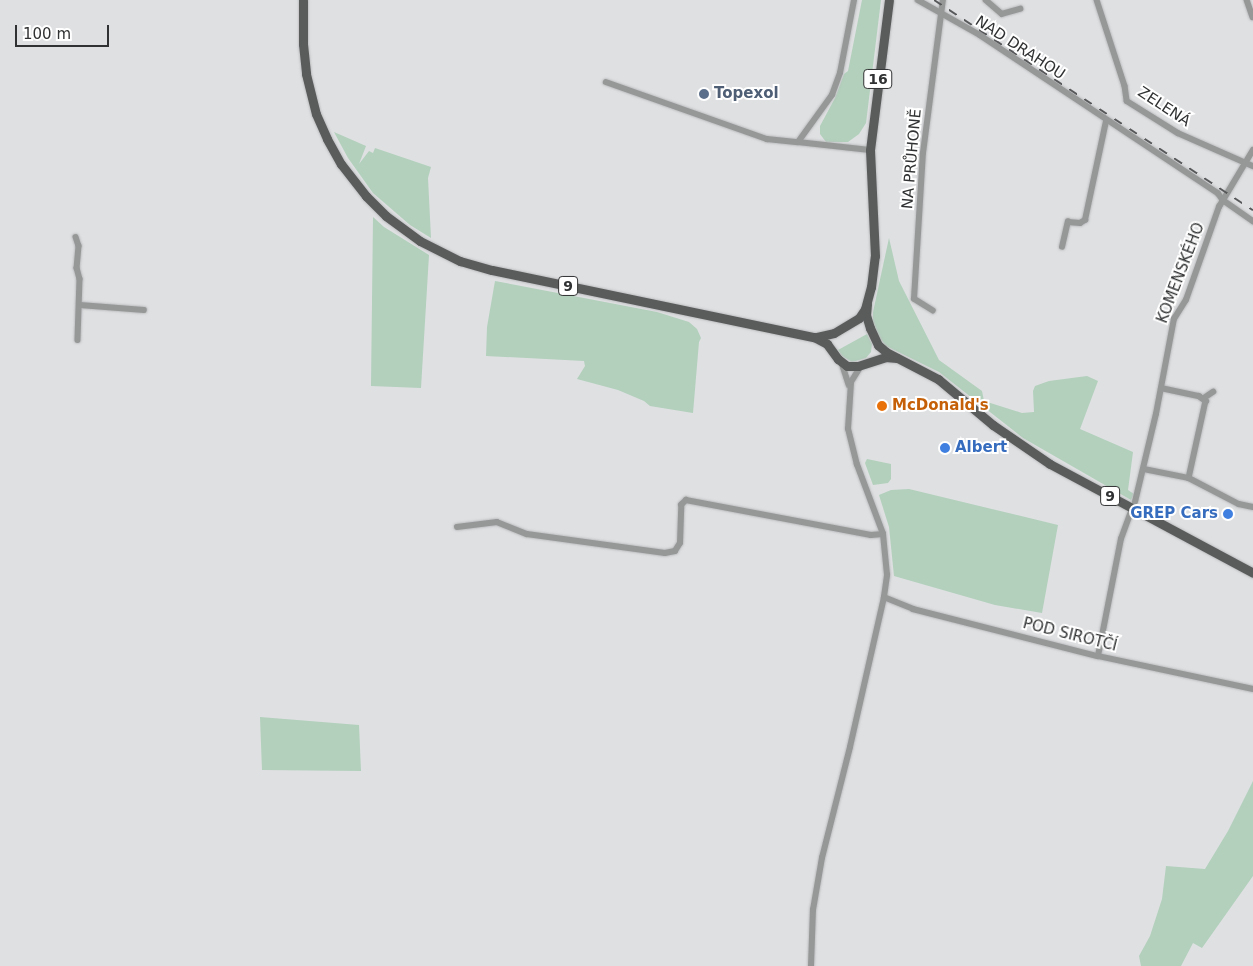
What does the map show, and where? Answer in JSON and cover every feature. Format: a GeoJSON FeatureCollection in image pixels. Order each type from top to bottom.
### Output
{"type":"FeatureCollection","features":[{"type":"Feature","properties":{"kind":"main road","name":"9"},"geometry":{"type":"LineString","coordinates":[[302,0],[306,74],[316,114],[327,139],[341,164],[366,196],[386,216],[414,237],[446,255],[492,270],[814,337],[828,336],[849,325],[862,325],[881,348],[944,383],[993,425],[1050,464],[1253,573]]}},
{"type":"Feature","properties":{"kind":"main road","name":"16"},"geometry":{"type":"LineString","coordinates":[[849,325],[859,318],[866,304],[876,256],[870,150],[889,4]]}},
{"type":"Feature","properties":{"kind":"main road","name":"16"},"geometry":{"type":"LineString","coordinates":[[866,304],[867,320],[873,336]]}},
{"type":"Feature","properties":{"kind":"main road"},"geometry":{"type":"LineString","coordinates":[[834,352],[834,341],[839,330]]}},
{"type":"Feature","properties":{"kind":"main road"},"geometry":{"type":"LineString","coordinates":[[865,364],[875,352],[873,336]]}},
{"type":"Feature","properties":{"kind":"main road","name":"9"},"geometry":{"type":"LineString","coordinates":[[814,337],[827,344],[841,362],[851,366],[865,364],[885,356],[897,358]]}},
{"type":"Feature","properties":{"kind":"street"},"geometry":{"type":"LineString","coordinates":[[798,142],[832,95],[840,72],[854,0]]}},
{"type":"Feature","properties":{"kind":"street","name":"NAD DRAHOU"},"geometry":{"type":"LineString","coordinates":[[918,0],[941,15],[980,35],[1106,121],[1218,193],[1223,200],[1253,221]]}},
{"type":"Feature","properties":{"kind":"street","name":"NA PRŮHONĚ"},"geometry":{"type":"LineString","coordinates":[[933,311],[914,299],[923,153],[943,0]]}},
{"type":"Feature","properties":{"kind":"street"},"geometry":{"type":"LineString","coordinates":[[986,0],[1002,14],[1020,9]]}},
{"type":"Feature","properties":{"kind":"street","name":"ZELENÁ"},"geometry":{"type":"LineString","coordinates":[[1097,0],[1125,86],[1127,101],[1178,133],[1253,166]]}},
{"type":"Feature","properties":{"kind":"street"},"geometry":{"type":"LineString","coordinates":[[1247,0],[1253,17]]}},
{"type":"Feature","properties":{"kind":"street"},"geometry":{"type":"LineString","coordinates":[[606,82],[768,139],[870,150]]}},
{"type":"Feature","properties":{"kind":"street"},"geometry":{"type":"LineString","coordinates":[[1062,247],[1068,222],[1080,223],[1085,220],[1106,121]]}},
{"type":"Feature","properties":{"kind":"street","name":"KOMENSKÉHO"},"geometry":{"type":"LineString","coordinates":[[1135,502],[1144,468],[1174,320],[1186,300],[1223,200],[1253,150]]}},
{"type":"Feature","properties":{"kind":"street"},"geometry":{"type":"LineString","coordinates":[[76,237],[78,246],[77,268],[80,279],[78,340]]}},
{"type":"Feature","properties":{"kind":"street"},"geometry":{"type":"LineString","coordinates":[[80,305],[144,310]]}},
{"type":"Feature","properties":{"kind":"street"},"geometry":{"type":"LineString","coordinates":[[841,362],[847,373],[850,387]]}},
{"type":"Feature","properties":{"kind":"street"},"geometry":{"type":"LineString","coordinates":[[811,966],[813,910],[822,858],[884,597],[887,562],[883,534],[850,438],[848,421],[852,377],[865,364]]}},
{"type":"Feature","properties":{"kind":"street"},"geometry":{"type":"LineString","coordinates":[[1161,388],[1204,398],[1213,392]]}},
{"type":"Feature","properties":{"kind":"street"},"geometry":{"type":"LineString","coordinates":[[1189,478],[1206,403],[1204,398]]}},
{"type":"Feature","properties":{"kind":"street"},"geometry":{"type":"LineString","coordinates":[[1144,468],[1189,478],[1239,504],[1253,508]]}},
{"type":"Feature","properties":{"kind":"street"},"geometry":{"type":"LineString","coordinates":[[457,526],[497,522],[523,533],[665,553],[675,551],[681,538],[681,505],[686,500],[871,535],[883,534]]}},
{"type":"Feature","properties":{"kind":"street"},"geometry":{"type":"LineString","coordinates":[[1098,656],[1121,539],[1130,514]]}},
{"type":"Feature","properties":{"kind":"street","name":"POD SIROTČÍ"},"geometry":{"type":"LineString","coordinates":[[884,597],[913,608],[1098,656],[1253,689]]}},
{"type":"Feature","properties":{"kind":"green space"},"geometry":{"type":"Polygon","coordinates":[[[862,0],[881,0],[866,123],[859,134],[848,142],[826,142],[820,134],[820,126],[835,98],[844,74],[848,71],[862,0]]]}},
{"type":"Feature","properties":{"kind":"green space"},"geometry":{"type":"Polygon","coordinates":[[[334,132],[366,146],[359,164],[369,151],[373,153],[375,148],[431,167],[428,178],[431,238],[410,225],[373,193],[348,158],[334,132]]]}},
{"type":"Feature","properties":{"kind":"green space"},"geometry":{"type":"Polygon","coordinates":[[[373,217],[384,227],[429,255],[421,388],[371,386],[373,217]]]}},
{"type":"Feature","properties":{"kind":"green space"},"geometry":{"type":"Polygon","coordinates":[[[889,238],[899,281],[939,360],[982,391],[984,401],[1022,413],[1034,412],[1033,391],[1035,386],[1049,381],[1087,376],[1098,381],[1080,429],[1133,452],[1128,490],[1134,494],[1131,500],[1023,438],[939,372],[886,346],[878,336],[873,324],[873,312],[889,238]]]}},
{"type":"Feature","properties":{"kind":"green space"},"geometry":{"type":"Polygon","coordinates":[[[495,281],[657,312],[689,322],[697,329],[701,338],[699,342],[693,413],[650,406],[644,401],[618,390],[577,379],[585,366],[584,361],[486,356],[487,327],[495,281]]]}},
{"type":"Feature","properties":{"kind":"green space"},"geometry":{"type":"Polygon","coordinates":[[[867,334],[872,344],[871,352],[866,358],[852,362],[842,356],[838,350],[867,334]]]}},
{"type":"Feature","properties":{"kind":"green space"},"geometry":{"type":"Polygon","coordinates":[[[867,459],[891,464],[891,479],[888,483],[873,485],[865,463],[867,459]]]}},
{"type":"Feature","properties":{"kind":"green space"},"geometry":{"type":"Polygon","coordinates":[[[909,489],[1058,525],[1042,613],[995,605],[894,576],[889,527],[879,495],[891,490],[909,489]]]}},
{"type":"Feature","properties":{"kind":"green space"},"geometry":{"type":"Polygon","coordinates":[[[260,717],[359,725],[361,771],[262,770],[260,717]]]}},
{"type":"Feature","properties":{"kind":"green space"},"geometry":{"type":"Polygon","coordinates":[[[1253,781],[1253,876],[1202,948],[1193,943],[1181,966],[1141,966],[1139,956],[1150,936],[1162,899],[1166,866],[1205,869],[1228,831],[1253,781]]]}},
{"type":"Feature","properties":{"kind":"railway"},"geometry":{"type":"LineString","coordinates":[[934,0],[1253,210]]}},
{"type":"Feature","properties":{"kind":"place","name":"Topexol"},"geometry":{"type":"Point","coordinates":[704,94]}},
{"type":"Feature","properties":{"kind":"place","name":"McDonald's"},"geometry":{"type":"Point","coordinates":[882,406]}},
{"type":"Feature","properties":{"kind":"place","name":"Albert"},"geometry":{"type":"Point","coordinates":[945,448]}},
{"type":"Feature","properties":{"kind":"place","name":"GREP Cars"},"geometry":{"type":"Point","coordinates":[1228,514]}}]}
